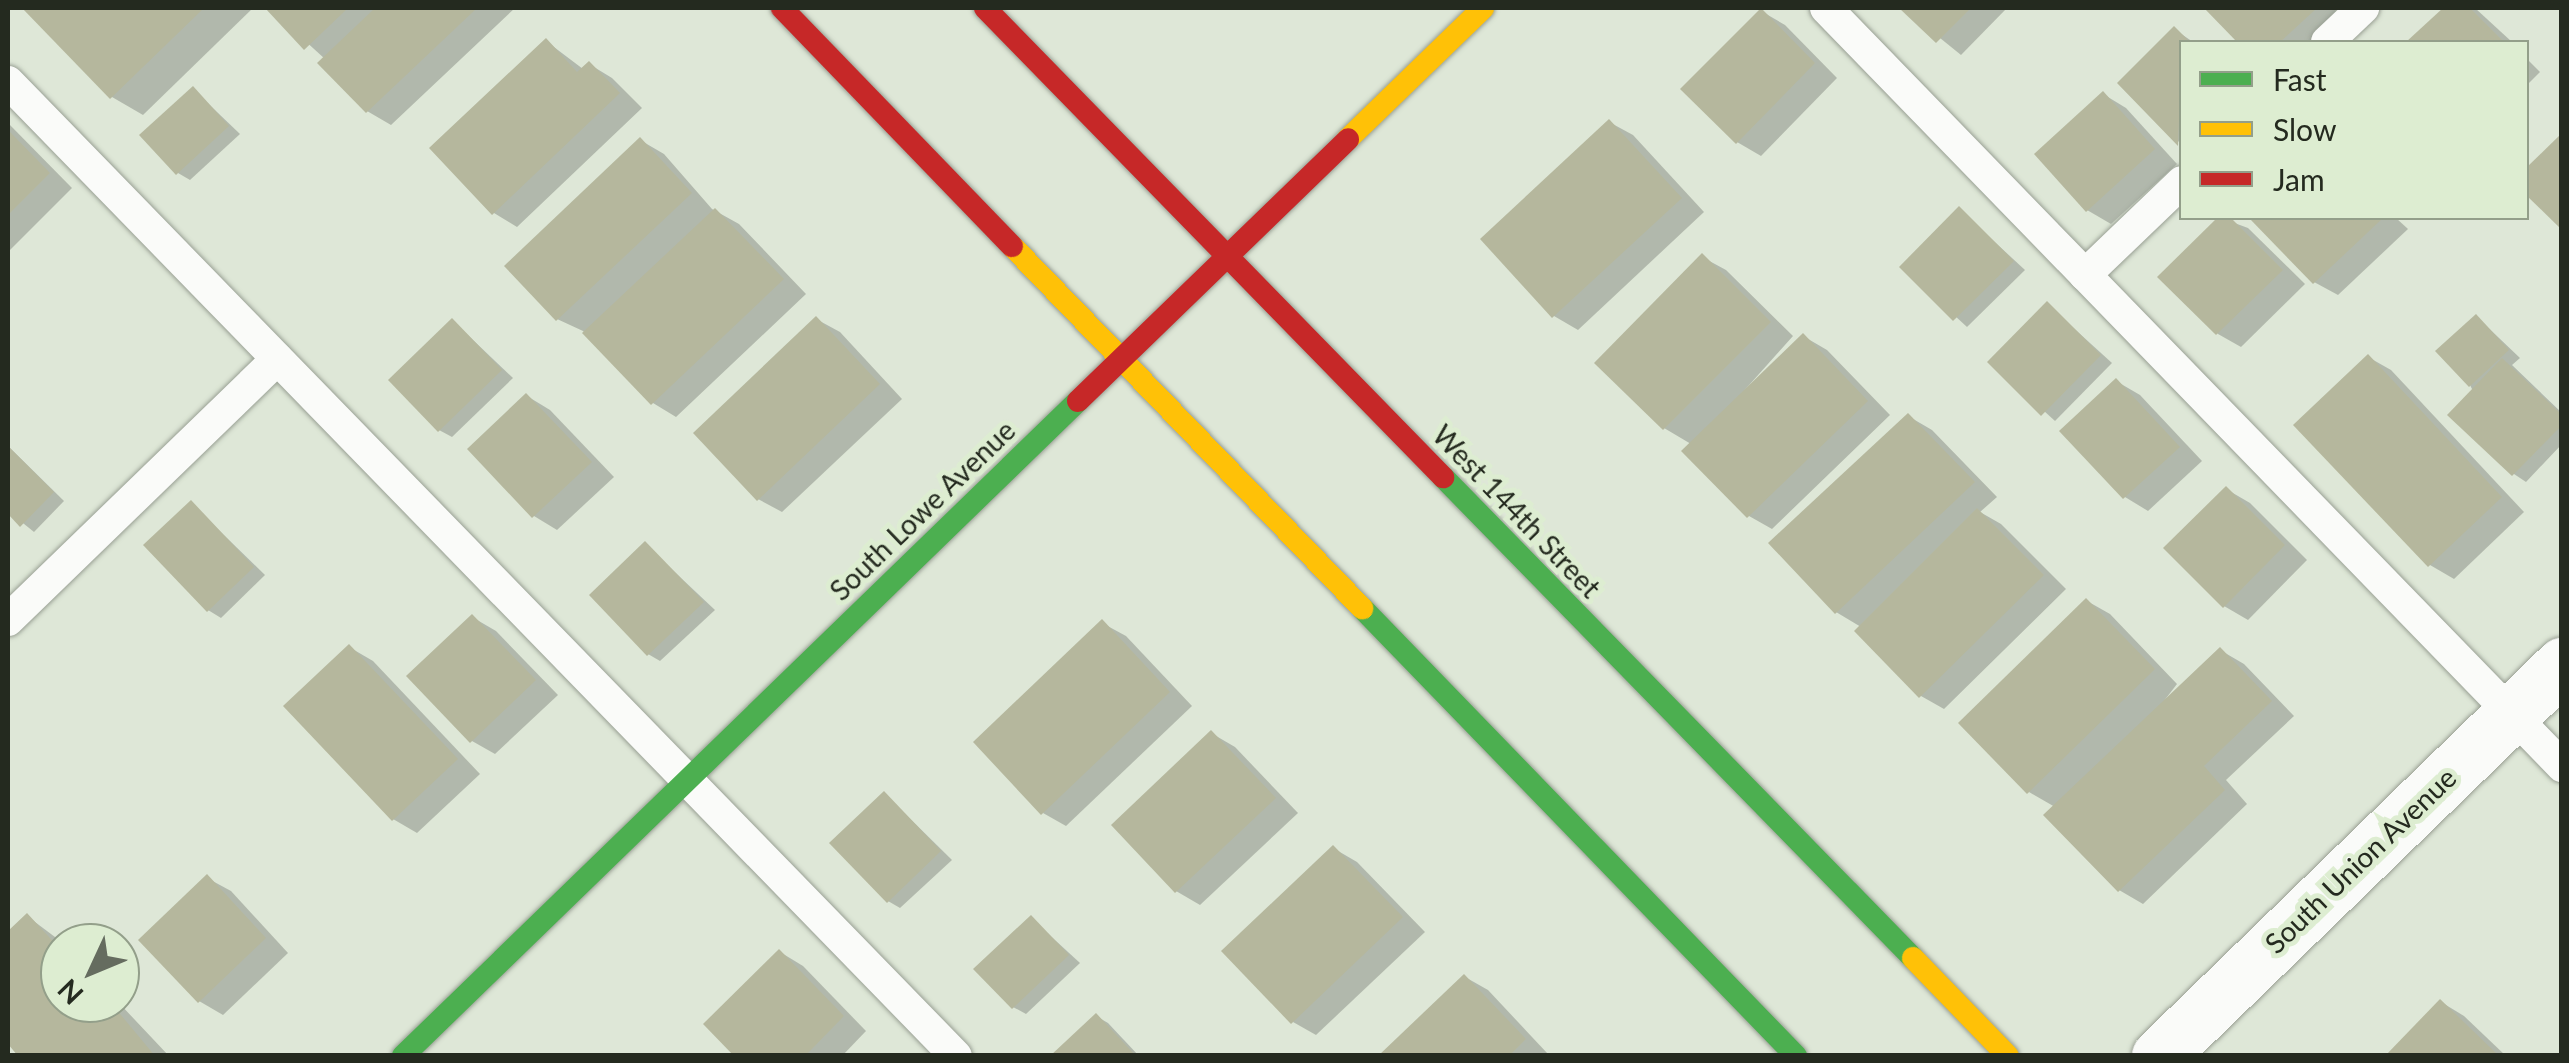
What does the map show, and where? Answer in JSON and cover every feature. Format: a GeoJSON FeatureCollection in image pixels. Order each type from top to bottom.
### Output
{"type":"FeatureCollection","features":[{"type":"Feature","properties":{"kind":"street"},"geometry":{"type":"LineString","coordinates":[[782,8],[1796,1056]]}},
{"type":"Feature","properties":{"kind":"street","name":"West 144th Street"},"geometry":{"type":"LineString","coordinates":[[985,8],[2008,1056]]}},
{"type":"Feature","properties":{"kind":"street","name":"South Lowe Avenue"},"geometry":{"type":"LineString","coordinates":[[403,1056],[1483,8]]}},
{"type":"Feature","properties":{"kind":"street","name":"South Union Avenue"},"geometry":{"type":"LineString","coordinates":[[2159,1056],[2562,665]]}},
{"type":"Feature","properties":{"kind":"lane"},"geometry":{"type":"LineString","coordinates":[[1826,8],[2562,766]]}},
{"type":"Feature","properties":{"kind":"lane"},"geometry":{"type":"LineString","coordinates":[[2329,40],[2364,8]]}},
{"type":"Feature","properties":{"kind":"lane"},"geometry":{"type":"LineString","coordinates":[[8,82],[956,1056]]}},
{"type":"Feature","properties":{"kind":"lane"},"geometry":{"type":"LineString","coordinates":[[2085,275],[2179,185]]}},
{"type":"Feature","properties":{"kind":"lane"},"geometry":{"type":"LineString","coordinates":[[8,620],[278,358]]}},
{"type":"Feature","properties":{"kind":"building"},"geometry":{"type":"Polygon","coordinates":[[[22,8],[204,8],[110,99],[22,8]]]}},
{"type":"Feature","properties":{"kind":"building"},"geometry":{"type":"Polygon","coordinates":[[[265,8],[348,8],[304,50],[265,8]]]}},
{"type":"Feature","properties":{"kind":"building"},"geometry":{"type":"Polygon","coordinates":[[[375,8],[477,8],[366,113],[317,63],[375,8]]]}},
{"type":"Feature","properties":{"kind":"building"},"geometry":{"type":"Polygon","coordinates":[[[1761,8],[1815,63],[1736,144],[1680,89],[1761,8]]]}},
{"type":"Feature","properties":{"kind":"building"},"geometry":{"type":"Polygon","coordinates":[[[1899,8],[1971,8],[1936,43],[1899,8]]]}},
{"type":"Feature","properties":{"kind":"building"},"geometry":{"type":"Polygon","coordinates":[[[2204,8],[2317,8],[2282,40],[2235,40],[2204,8]]]}},
{"type":"Feature","properties":{"kind":"building"},"geometry":{"type":"Polygon","coordinates":[[[2443,8],[2470,8],[2502,40],[2408,40],[2443,8]]]}},
{"type":"Feature","properties":{"kind":"building"},"geometry":{"type":"Polygon","coordinates":[[[2174,26],[2188,40],[2179,40],[2178,146],[2117,83],[2174,26]]]}},
{"type":"Feature","properties":{"kind":"building"},"geometry":{"type":"Polygon","coordinates":[[[546,38],[577,72],[589,61],[620,93],[492,215],[429,148],[546,38]]]}},
{"type":"Feature","properties":{"kind":"building"},"geometry":{"type":"Polygon","coordinates":[[[193,86],[229,126],[176,175],[139,135],[193,86]]]}},
{"type":"Feature","properties":{"kind":"building"},"geometry":{"type":"Polygon","coordinates":[[[2103,91],[2155,149],[2086,212],[2034,154],[2103,91]]]}},
{"type":"Feature","properties":{"kind":"building"},"geometry":{"type":"Polygon","coordinates":[[[1609,119],[1682,198],[1552,318],[1480,239],[1609,119]]]}},
{"type":"Feature","properties":{"kind":"building"},"geometry":{"type":"Polygon","coordinates":[[[8,130],[50,173],[8,215],[8,130]]]}},
{"type":"Feature","properties":{"kind":"building"},"geometry":{"type":"Polygon","coordinates":[[[2562,133],[2562,230],[2529,198],[2529,165],[2562,133]]]}},
{"type":"Feature","properties":{"kind":"building"},"geometry":{"type":"Polygon","coordinates":[[[640,137],[692,193],[556,321],[504,266],[640,137]]]}},
{"type":"Feature","properties":{"kind":"building"},"geometry":{"type":"Polygon","coordinates":[[[1959,206],[2014,261],[1953,321],[1899,267],[1959,206]]]}},
{"type":"Feature","properties":{"kind":"building"},"geometry":{"type":"Polygon","coordinates":[[[715,208],[784,279],[651,405],[582,333],[715,208]]]}},
{"type":"Feature","properties":{"kind":"building"},"geometry":{"type":"Polygon","coordinates":[[[2215,220],[2233,220],[2283,270],[2216,335],[2157,277],[2215,220]]]}},
{"type":"Feature","properties":{"kind":"building"},"geometry":{"type":"Polygon","coordinates":[[[2251,220],[2381,220],[2313,284],[2251,220]]]}},
{"type":"Feature","properties":{"kind":"building"},"geometry":{"type":"Polygon","coordinates":[[[1702,253],[1771,322],[1663,430],[1594,363],[1702,253]]]}},
{"type":"Feature","properties":{"kind":"building"},"geometry":{"type":"Polygon","coordinates":[[[2047,301],[2101,355],[2041,416],[1987,362],[2047,301]]]}},
{"type":"Feature","properties":{"kind":"building"},"geometry":{"type":"Polygon","coordinates":[[[2476,314],[2509,350],[2469,387],[2435,351],[2476,314]]]}},
{"type":"Feature","properties":{"kind":"building"},"geometry":{"type":"Polygon","coordinates":[[[816,316],[880,384],[757,501],[693,433],[816,316]]]}},
{"type":"Feature","properties":{"kind":"building"},"geometry":{"type":"Polygon","coordinates":[[[452,318],[502,370],[438,432],[388,380],[452,318]]]}},
{"type":"Feature","properties":{"kind":"building"},"geometry":{"type":"Polygon","coordinates":[[[1803,333],[1868,401],[1747,518],[1681,451],[1803,333]]]}},
{"type":"Feature","properties":{"kind":"building"},"geometry":{"type":"Polygon","coordinates":[[[2368,354],[2502,497],[2428,567],[2293,425],[2368,354]]]}},
{"type":"Feature","properties":{"kind":"building"},"geometry":{"type":"Polygon","coordinates":[[[2502,358],[2562,415],[2562,425],[2512,476],[2447,415],[2502,358]]]}},
{"type":"Feature","properties":{"kind":"building"},"geometry":{"type":"Polygon","coordinates":[[[2116,378],[2180,447],[2123,499],[2059,431],[2116,378]]]}},
{"type":"Feature","properties":{"kind":"building"},"geometry":{"type":"Polygon","coordinates":[[[526,393],[592,462],[532,518],[467,449],[526,393]]]}},
{"type":"Feature","properties":{"kind":"building"},"geometry":{"type":"Polygon","coordinates":[[[1908,413],[1975,482],[1835,614],[1768,543],[1908,413]]]}},
{"type":"Feature","properties":{"kind":"building"},"geometry":{"type":"Polygon","coordinates":[[[8,446],[54,492],[20,527],[8,514],[8,446]]]}},
{"type":"Feature","properties":{"kind":"building"},"geometry":{"type":"Polygon","coordinates":[[[2226,486],[2285,545],[2223,608],[2163,548],[2226,486]]]}},
{"type":"Feature","properties":{"kind":"building"},"geometry":{"type":"Polygon","coordinates":[[[191,500],[254,567],[207,612],[143,545],[191,500]]]}},
{"type":"Feature","properties":{"kind":"building"},"geometry":{"type":"Polygon","coordinates":[[[1977,508],[2044,575],[1919,698],[1854,631],[1977,508]]]}},
{"type":"Feature","properties":{"kind":"building"},"geometry":{"type":"Polygon","coordinates":[[[645,541],[704,602],[647,656],[589,595],[645,541]]]}},
{"type":"Feature","properties":{"kind":"building"},"geometry":{"type":"Polygon","coordinates":[[[2086,598],[2155,669],[2027,794],[1958,723],[2086,598]]]}},
{"type":"Feature","properties":{"kind":"building"},"geometry":{"type":"Polygon","coordinates":[[[472,614],[536,680],[470,743],[406,676],[472,614]]]}},
{"type":"Feature","properties":{"kind":"building"},"geometry":{"type":"Polygon","coordinates":[[[1102,619],[1170,692],[1041,815],[973,742],[1102,619]]]}},
{"type":"Feature","properties":{"kind":"building"},"geometry":{"type":"Polygon","coordinates":[[[349,644],[458,759],[392,821],[283,706],[349,644]]]}},
{"type":"Feature","properties":{"kind":"building"},"geometry":{"type":"Polygon","coordinates":[[[2220,647],[2272,701],[2204,766],[2225,790],[2118,892],[2043,815],[2220,647]]]}},
{"type":"Feature","properties":{"kind":"building"},"geometry":{"type":"Polygon","coordinates":[[[1211,730],[1276,798],[1175,893],[1111,825],[1211,730]]]}},
{"type":"Feature","properties":{"kind":"building"},"geometry":{"type":"Polygon","coordinates":[[[884,791],[941,851],[887,903],[829,843],[884,791]]]}},
{"type":"Feature","properties":{"kind":"building"},"geometry":{"type":"Polygon","coordinates":[[[1333,845],[1403,917],[1291,1024],[1221,951],[1333,845]]]}},
{"type":"Feature","properties":{"kind":"building"},"geometry":{"type":"Polygon","coordinates":[[[207,874],[266,938],[198,1003],[140,938],[207,874]]]}},
{"type":"Feature","properties":{"kind":"building"},"geometry":{"type":"Polygon","coordinates":[[[27,913],[40,927],[40,1023],[128,1023],[155,1056],[18,1056],[8,1044],[8,931],[27,913]]]}},
{"type":"Feature","properties":{"kind":"building"},"geometry":{"type":"Polygon","coordinates":[[[1031,915],[1069,955],[1012,1009],[973,969],[1031,915]]]}},
{"type":"Feature","properties":{"kind":"building"},"geometry":{"type":"Polygon","coordinates":[[[779,949],[844,1016],[805,1056],[734,1056],[703,1024],[779,949]]]}},
{"type":"Feature","properties":{"kind":"building"},"geometry":{"type":"Polygon","coordinates":[[[1464,974],[1526,1039],[1509,1056],[1378,1056],[1464,974]]]}},
{"type":"Feature","properties":{"kind":"building"},"geometry":{"type":"Polygon","coordinates":[[[2440,999],[2499,1056],[2385,1056],[2440,999]]]}},
{"type":"Feature","properties":{"kind":"building"},"geometry":{"type":"Polygon","coordinates":[[[1096,1013],[1136,1056],[1050,1056],[1096,1013]]]}},
{"type":"Feature","properties":{"kind":"traffic: fast"},"geometry":{"type":"LineString","coordinates":[[403,1056],[1078,401]]}},
{"type":"Feature","properties":{"kind":"traffic: fast"},"geometry":{"type":"LineString","coordinates":[[1443,477],[1913,958]]}},
{"type":"Feature","properties":{"kind":"traffic: fast"},"geometry":{"type":"LineString","coordinates":[[1362,608],[1796,1056]]}},
{"type":"Feature","properties":{"kind":"traffic: slow"},"geometry":{"type":"LineString","coordinates":[[1348,139],[1483,8]]}},
{"type":"Feature","properties":{"kind":"traffic: slow"},"geometry":{"type":"LineString","coordinates":[[1012,246],[1362,608]]}},
{"type":"Feature","properties":{"kind":"traffic: slow"},"geometry":{"type":"LineString","coordinates":[[1913,958],[2008,1056]]}},
{"type":"Feature","properties":{"kind":"traffic: jam"},"geometry":{"type":"LineString","coordinates":[[782,8],[1012,246]]}},
{"type":"Feature","properties":{"kind":"traffic: jam"},"geometry":{"type":"LineString","coordinates":[[985,8],[1443,477]]}},
{"type":"Feature","properties":{"kind":"traffic: jam"},"geometry":{"type":"LineString","coordinates":[[1078,401],[1348,139]]}}]}
